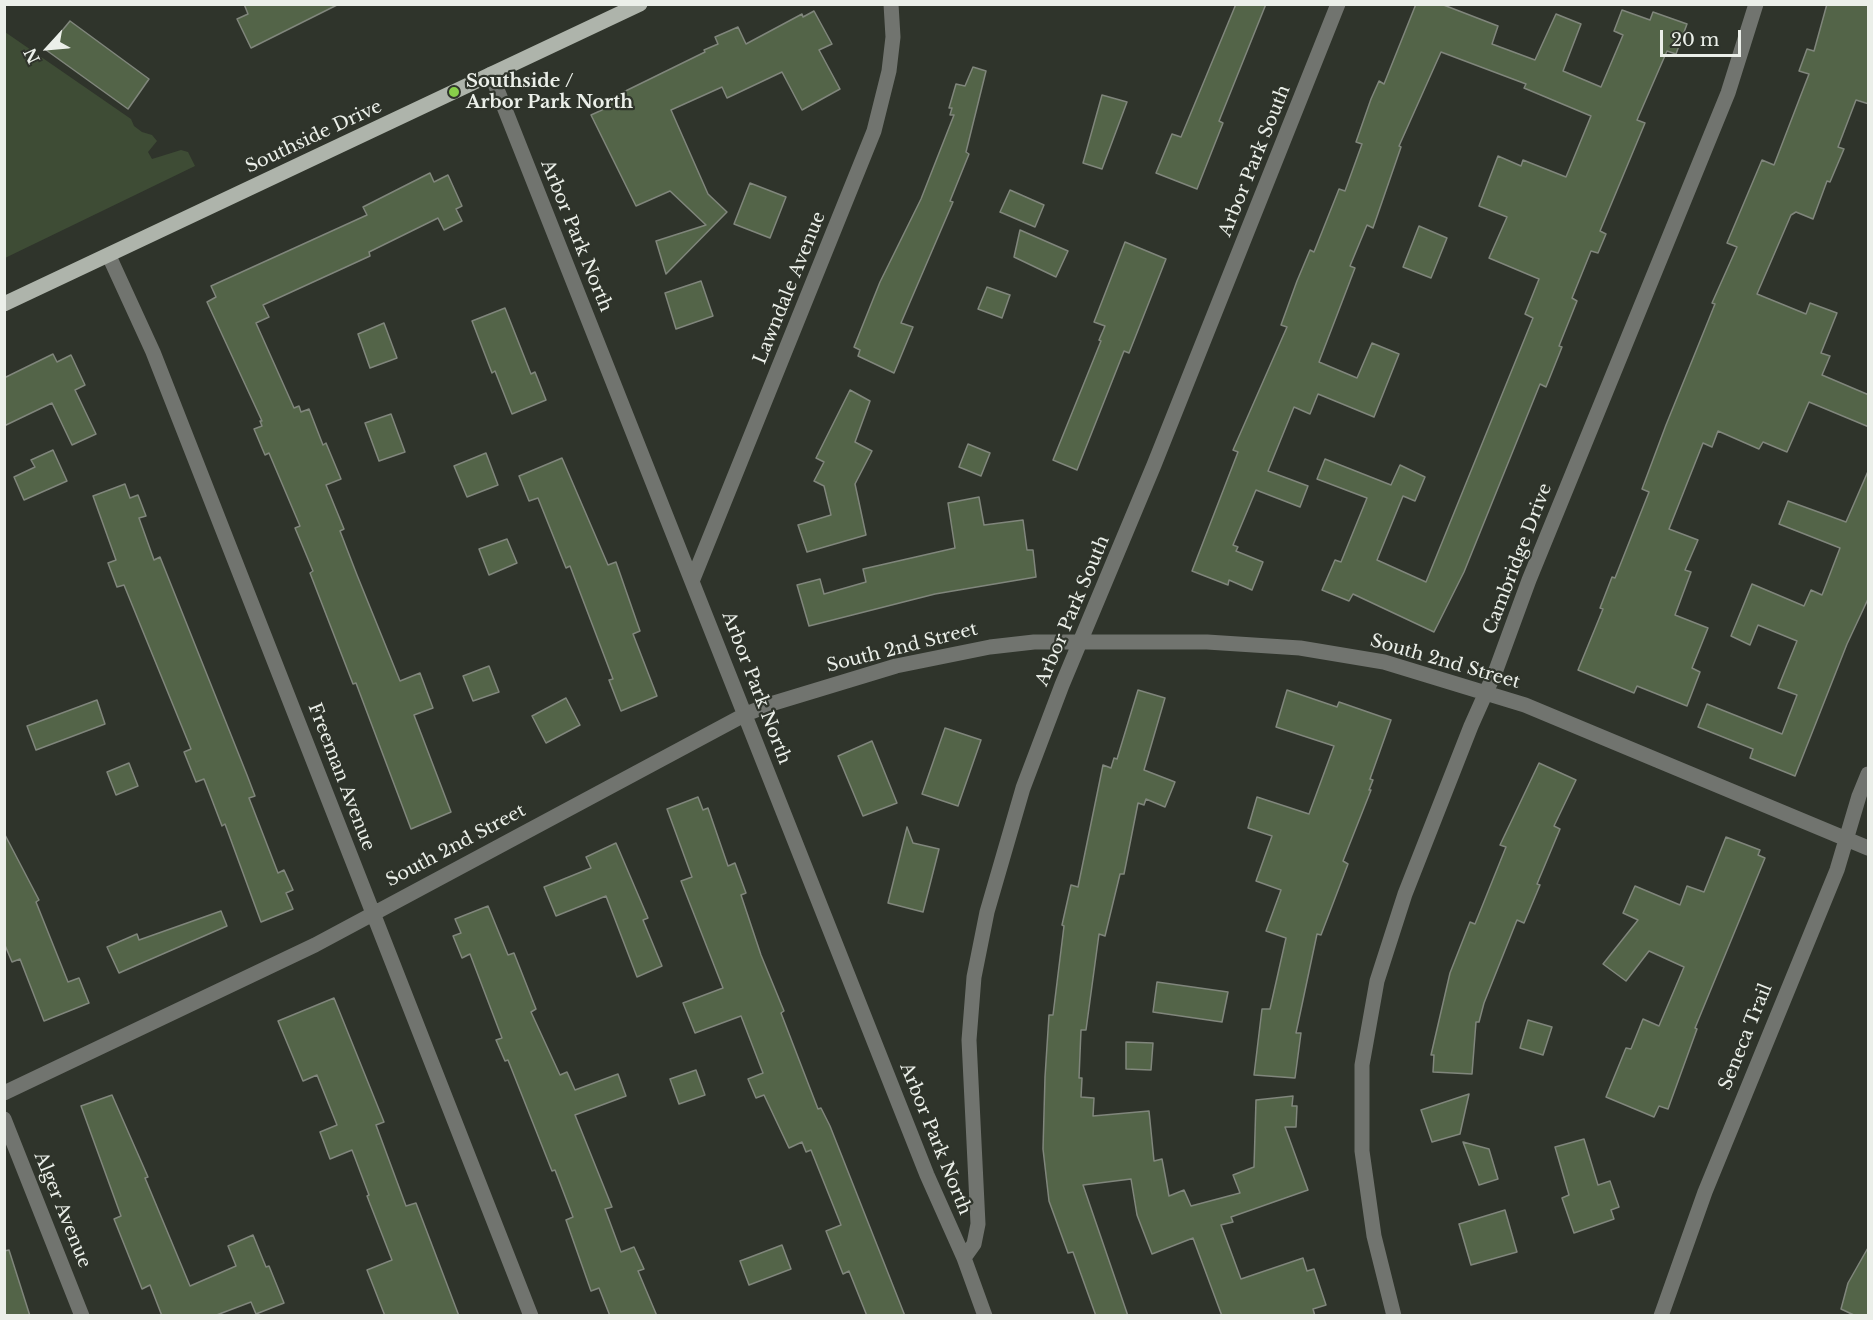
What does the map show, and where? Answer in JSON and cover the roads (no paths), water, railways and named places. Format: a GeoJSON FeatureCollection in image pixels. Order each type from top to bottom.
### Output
{"type":"FeatureCollection","features":[{"type":"Feature","properties":{"kind":"main road","name":"Southside Drive"},"geometry":{"type":"LineString","coordinates":[[4,304],[640,4]]}},
{"type":"Feature","properties":{"kind":"street","name":"Lawndale Avenue"},"geometry":{"type":"LineString","coordinates":[[693,579],[874,131],[889,71],[893,37],[891,4]]}},
{"type":"Feature","properties":{"kind":"street","name":"Arbor Park South"},"geometry":{"type":"LineString","coordinates":[[964,1258],[974,1244],[978,1224],[969,1040],[974,977],[984,923],[1023,788],[1338,4]]}},
{"type":"Feature","properties":{"kind":"street","name":"Cambridge Drive"},"geometry":{"type":"LineString","coordinates":[[1394,1316],[1374,1236],[1362,1151],[1362,1065],[1377,981],[1405,894],[1487,692],[1529,580],[1728,93],[1756,4]]}},
{"type":"Feature","properties":{"kind":"street","name":"Arbor Park North"},"geometry":{"type":"LineString","coordinates":[[491,74],[693,579],[927,1175],[964,1258],[985,1316]]}},
{"type":"Feature","properties":{"kind":"street","name":"Freeman Avenue"},"geometry":{"type":"LineString","coordinates":[[109,256],[153,352],[531,1316]]}},
{"type":"Feature","properties":{"kind":"street","name":"South 2nd Street"},"geometry":{"type":"LineString","coordinates":[[4,1093],[304,950],[746,714],[774,703],[896,666],[990,647],[1034,642],[1207,642],[1300,648],[1384,662],[1525,705],[1869,848]]}},
{"type":"Feature","properties":{"kind":"street","name":"Seneca Trail"},"geometry":{"type":"LineString","coordinates":[[1661,1316],[1709,1182],[1837,870],[1859,796],[1869,774]]}},
{"type":"Feature","properties":{"kind":"street","name":"Alger Avenue"},"geometry":{"type":"LineString","coordinates":[[4,1119],[82,1316]]}},
{"type":"Feature","properties":{"kind":"place","name":"Southside / Arbor Park North"},"geometry":{"type":"Point","coordinates":[454,92]}}]}
